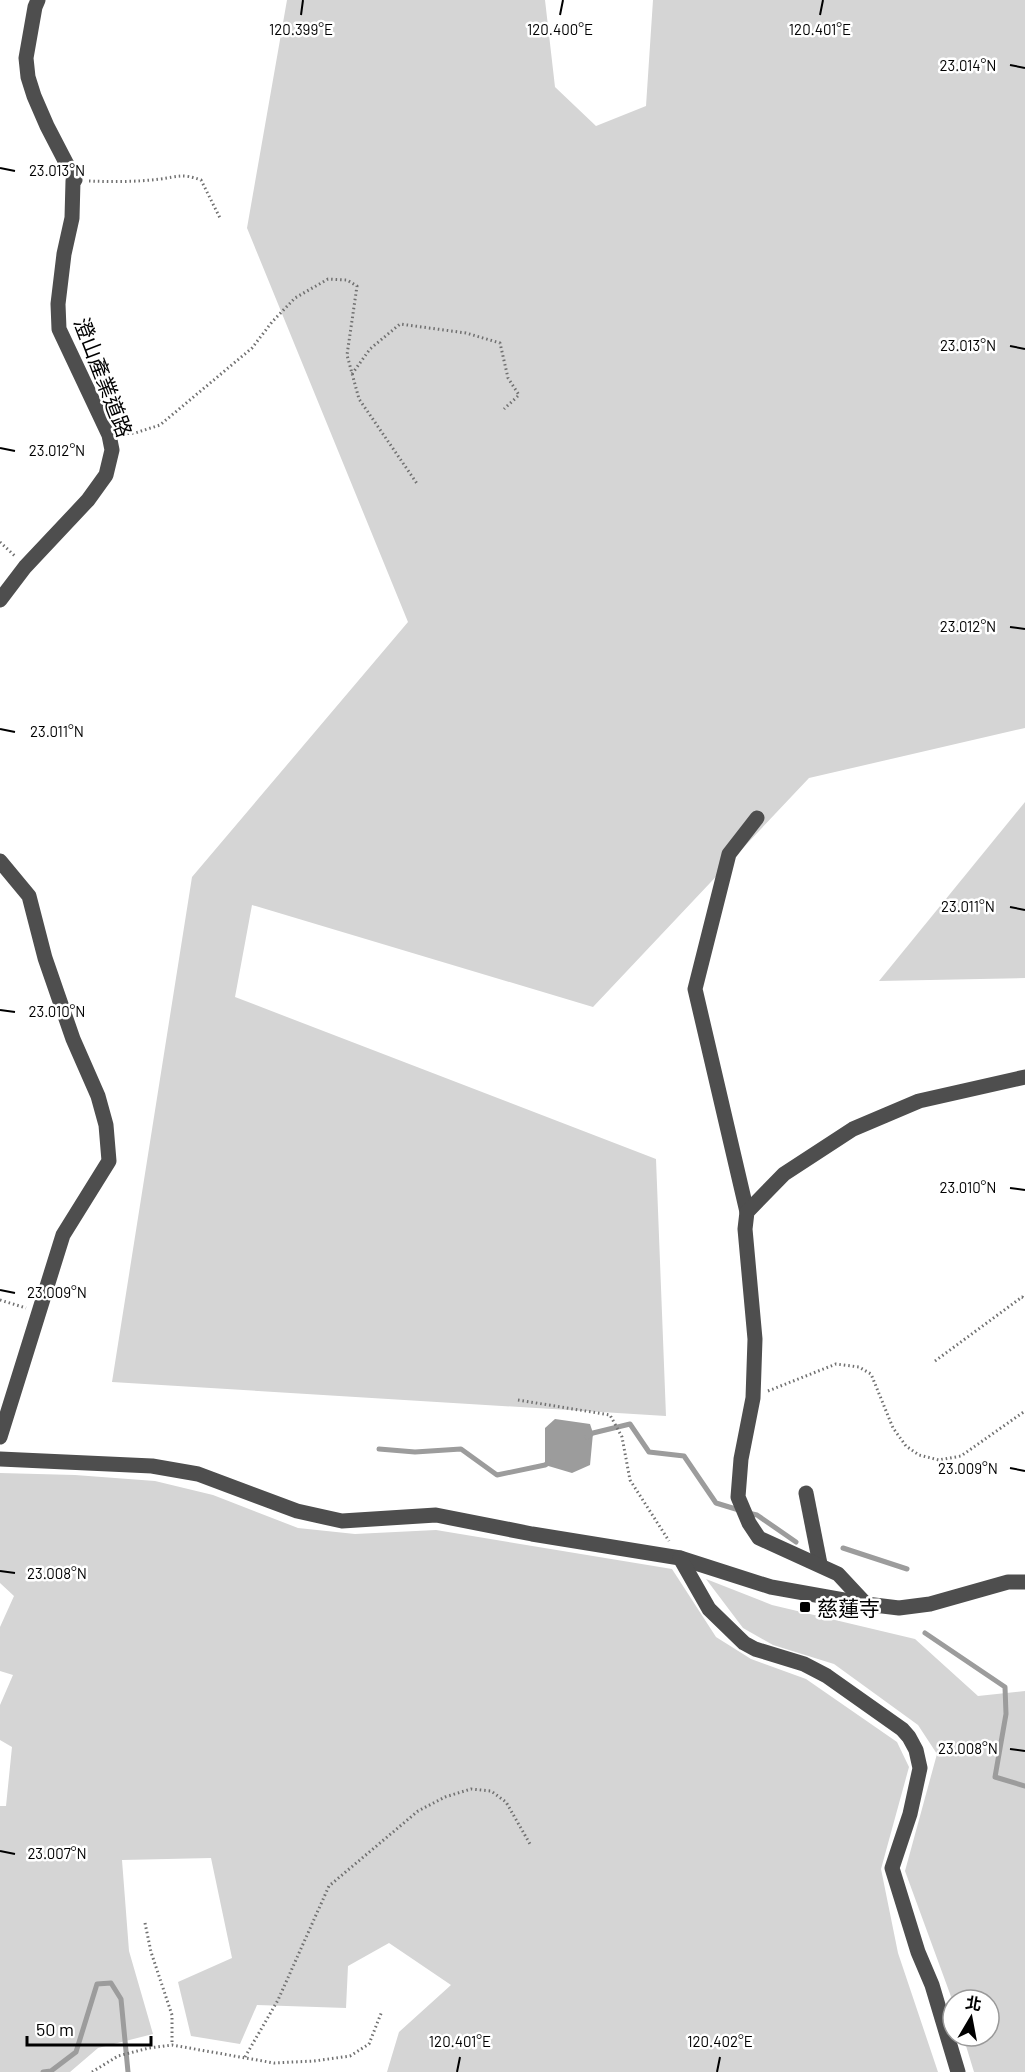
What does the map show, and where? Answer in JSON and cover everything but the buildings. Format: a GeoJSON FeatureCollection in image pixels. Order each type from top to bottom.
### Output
{"type":"FeatureCollection","features":[{"type":"Feature","properties":{"kind":"street"},"geometry":{"type":"LineString","coordinates":[[38,0],[26,58],[28,77],[47,126],[75,180]]}},
{"type":"Feature","properties":{"kind":"street","name":"澄山產業道路"},"geometry":{"type":"LineString","coordinates":[[0,600],[25,567],[88,500],[106,475],[112,450],[110,435],[58,329],[58,303],[64,254],[72,218],[73,181],[75,180]]}},
{"type":"Feature","properties":{"kind":"street"},"geometry":{"type":"LineString","coordinates":[[757,818],[729,854],[695,989],[747,1212],[746,1229],[755,1339],[753,1398],[741,1459],[738,1497],[749,1523],[759,1538],[838,1574],[866,1604]]}},
{"type":"Feature","properties":{"kind":"street"},"geometry":{"type":"LineString","coordinates":[[0,861],[29,896],[45,958],[73,1039],[98,1096],[106,1125],[109,1161],[63,1235],[0,1437]]}},
{"type":"Feature","properties":{"kind":"street"},"geometry":{"type":"LineString","coordinates":[[747,1212],[784,1174],[853,1129],[919,1101],[1025,1077]]}},
{"type":"Feature","properties":{"kind":"street"},"geometry":{"type":"LineString","coordinates":[[0,1460],[152,1466],[198,1474],[297,1511],[342,1521],[436,1515],[532,1534],[680,1558],[771,1587],[898,1608],[930,1604],[1008,1582],[1025,1582]]}},
{"type":"Feature","properties":{"kind":"street"},"geometry":{"type":"LineString","coordinates":[[806,1493],[820,1564]]}},
{"type":"Feature","properties":{"kind":"street"},"geometry":{"type":"LineString","coordinates":[[680,1558],[709,1609],[744,1643],[755,1649],[804,1664],[827,1676],[909,1737],[916,1750],[920,1768],[910,1814],[892,1868],[918,1952],[932,1985],[958,2072]]}},
{"type":"Feature","properties":{"kind":"path"},"geometry":{"type":"LineString","coordinates":[[75,180],[110,182],[161,179],[178,175],[194,177],[201,180],[220,218]]}},
{"type":"Feature","properties":{"kind":"path"},"geometry":{"type":"LineString","coordinates":[[110,435],[135,433],[160,425],[252,348],[295,298],[328,279],[347,280],[357,286],[347,355],[359,399],[418,485]]}},
{"type":"Feature","properties":{"kind":"path"},"geometry":{"type":"LineString","coordinates":[[352,374],[370,349],[400,324],[466,333],[500,343],[508,378],[519,395],[504,409]]}},
{"type":"Feature","properties":{"kind":"path"},"geometry":{"type":"LineString","coordinates":[[0,542],[25,567]]}},
{"type":"Feature","properties":{"kind":"path"},"geometry":{"type":"LineString","coordinates":[[935,1360],[1022,1297],[1025,1299]]}},
{"type":"Feature","properties":{"kind":"path"},"geometry":{"type":"LineString","coordinates":[[0,1300],[39,1313]]}},
{"type":"Feature","properties":{"kind":"path"},"geometry":{"type":"LineString","coordinates":[[753,1398],[836,1364],[859,1367],[871,1374],[893,1428],[906,1446],[919,1455],[939,1460],[961,1456],[1025,1411]]}},
{"type":"Feature","properties":{"kind":"path"},"geometry":{"type":"LineString","coordinates":[[518,1400],[610,1415],[622,1437],[630,1480],[680,1558]]}},
{"type":"Feature","properties":{"kind":"path"},"geometry":{"type":"LineString","coordinates":[[245,2058],[278,2000],[329,1886],[418,1811],[445,1797],[471,1789],[491,1791],[507,1802],[530,1844]]}},
{"type":"Feature","properties":{"kind":"path"},"geometry":{"type":"LineString","coordinates":[[145,1923],[151,1952],[172,2015],[172,2045]]}},
{"type":"Feature","properties":{"kind":"path"},"geometry":{"type":"LineString","coordinates":[[92,2072],[118,2056],[172,2045],[274,2062],[314,2061],[350,2056],[369,2044],[382,2011]]}},
{"type":"Feature","properties":{"kind":"shaded area"},"geometry":{"type":"Polygon","coordinates":[[[287,0],[545,0],[555,87],[596,126],[646,106],[653,0],[1025,0],[1025,728],[809,778],[593,1007],[252,905],[235,997],[656,1159],[666,1416],[112,1382],[192,877],[408,622],[247,228],[287,0]]]}},
{"type":"Feature","properties":{"kind":"shaded area"},"geometry":{"type":"Polygon","coordinates":[[[1025,802],[1025,978],[879,981],[1025,802]]]}},
{"type":"Feature","properties":{"kind":"shaded area"},"geometry":{"type":"Polygon","coordinates":[[[555,1419],[590,1424],[593,1433],[590,1465],[572,1473],[545,1465],[545,1428],[555,1419]]]}},
{"type":"Feature","properties":{"kind":"shaded area"},"geometry":{"type":"Polygon","coordinates":[[[0,1473],[75,1475],[155,1481],[213,1495],[298,1528],[355,1534],[436,1530],[672,1569],[716,1637],[751,1659],[806,1679],[897,1742],[909,1767],[881,1869],[898,1953],[938,2072],[387,2072],[399,2032],[451,1985],[389,1943],[348,1966],[346,2008],[257,2005],[240,2044],[191,2036],[178,1982],[232,1958],[211,1858],[122,1860],[129,1951],[153,2034],[98,2048],[70,2072],[0,2072],[0,1806],[6,1806],[12,1747],[0,1740],[0,1705],[13,1675],[0,1671],[0,1627],[14,1596],[0,1583],[0,1473]]]}},
{"type":"Feature","properties":{"kind":"shaded area"},"geometry":{"type":"Polygon","coordinates":[[[706,1579],[772,1605],[915,1639],[978,1696],[1025,1691],[1025,2072],[974,2072],[967,2048],[1001,2048],[1001,1988],[948,1988],[905,1871],[937,1754],[918,1725],[834,1664],[773,1645],[743,1628],[706,1579]]]}},
{"type":"Feature","properties":{"kind":"waterway"},"geometry":{"type":"LineString","coordinates":[[587,1437],[593,1433],[630,1424],[649,1452],[684,1456],[716,1503],[739,1510]]}},
{"type":"Feature","properties":{"kind":"waterway"},"geometry":{"type":"LineString","coordinates":[[379,1449],[415,1452],[461,1449],[497,1475],[550,1462]]}},
{"type":"Feature","properties":{"kind":"waterway"},"geometry":{"type":"LineString","coordinates":[[748,1513],[757,1515],[796,1542]]}},
{"type":"Feature","properties":{"kind":"waterway"},"geometry":{"type":"LineString","coordinates":[[843,1548],[907,1569]]}},
{"type":"Feature","properties":{"kind":"waterway"},"geometry":{"type":"LineString","coordinates":[[925,1633],[1005,1687],[1006,1714],[995,1777],[1025,1786]]}},
{"type":"Feature","properties":{"kind":"waterway"},"geometry":{"type":"LineString","coordinates":[[43,2072],[51,2071],[76,2052],[97,1984],[111,1983],[121,1999],[128,2072]]}},
{"type":"Feature","properties":{"kind":"place","name":"慈蓮寺"},"geometry":{"type":"Point","coordinates":[805,1607]}}]}
